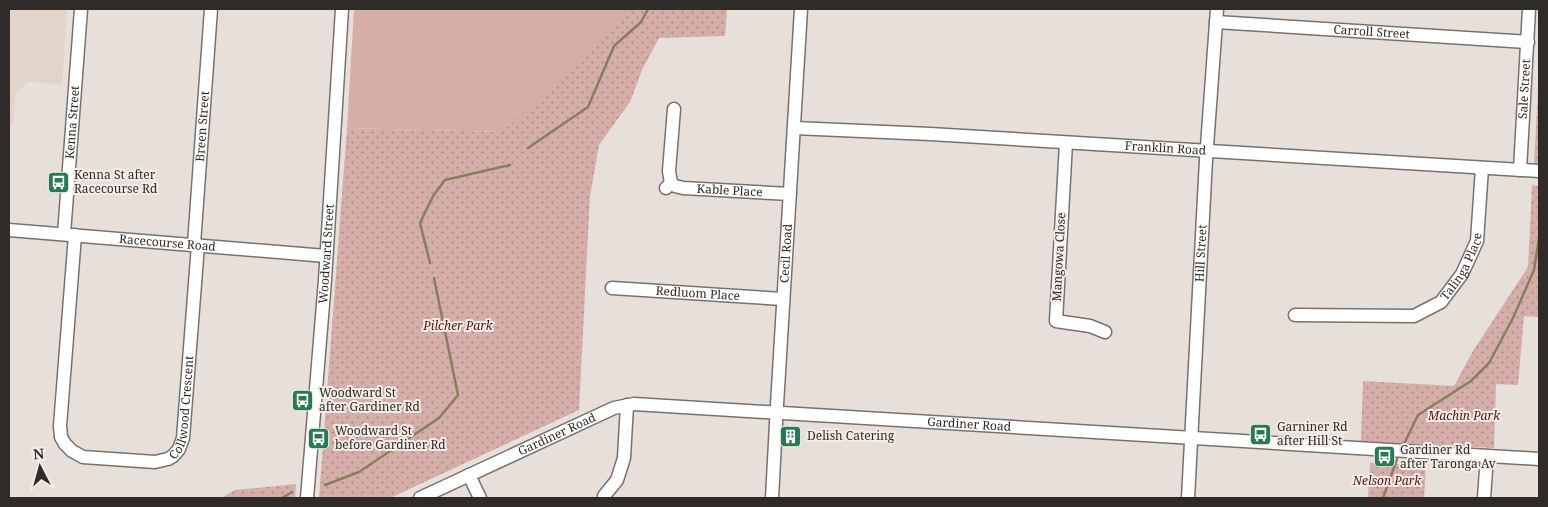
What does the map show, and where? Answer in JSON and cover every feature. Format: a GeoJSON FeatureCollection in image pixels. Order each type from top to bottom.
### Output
{"type":"FeatureCollection","features":[{"type":"Feature","properties":{"kind":"street","name":"Kenna Street"},"geometry":{"type":"LineString","coordinates":[[70,235],[81,9]]}},
{"type":"Feature","properties":{"kind":"street","name":"Breen Street"},"geometry":{"type":"LineString","coordinates":[[196,244],[211,9]]}},
{"type":"Feature","properties":{"kind":"street","name":"Woodward Street"},"geometry":{"type":"LineString","coordinates":[[307,498],[326,256],[342,9]]}},
{"type":"Feature","properties":{"kind":"street","name":"Cecil Road"},"geometry":{"type":"LineString","coordinates":[[772,498],[801,9]]}},
{"type":"Feature","properties":{"kind":"street","name":"Sale Street"},"geometry":{"type":"LineString","coordinates":[[1520,170],[1530,9]]}},
{"type":"Feature","properties":{"kind":"street","name":"Carroll Street"},"geometry":{"type":"LineString","coordinates":[[1217,15],[1528,42]]}},
{"type":"Feature","properties":{"kind":"street","name":"Hill Street"},"geometry":{"type":"LineString","coordinates":[[1188,498],[1206,152],[1217,15]]}},
{"type":"Feature","properties":{"kind":"street","name":"Kable Place"},"geometry":{"type":"LineString","coordinates":[[674,109],[669,186],[790,194]]}},
{"type":"Feature","properties":{"kind":"street","name":"Franklin Road"},"geometry":{"type":"LineString","coordinates":[[794,128],[930,134],[1539,171]]}},
{"type":"Feature","properties":{"kind":"street","name":"Mangowa Close"},"geometry":{"type":"LineString","coordinates":[[1066,143],[1056,321],[1090,326],[1105,332]]}},
{"type":"Feature","properties":{"kind":"street","name":"Talinga Place"},"geometry":{"type":"LineString","coordinates":[[1295,315],[1414,316],[1441,302],[1462,274],[1477,241],[1482,168]]}},
{"type":"Feature","properties":{"kind":"street","name":"Racecourse Road"},"geometry":{"type":"LineString","coordinates":[[9,230],[326,256]]}},
{"type":"Feature","properties":{"kind":"street","name":"Collwood Crescent"},"geometry":{"type":"LineString","coordinates":[[70,235],[61,437],[68,448],[79,456],[137,461],[155,462],[168,459],[179,449],[183,438],[196,244]]}},
{"type":"Feature","properties":{"kind":"street","name":"Redluom Place"},"geometry":{"type":"LineString","coordinates":[[612,288],[783,299]]}},
{"type":"Feature","properties":{"kind":"street","name":"Gardiner Road"},"geometry":{"type":"LineString","coordinates":[[420,498],[603,413],[627,405],[644,404],[1539,459]]}},
{"type":"Feature","properties":{"kind":"street"},"geometry":{"type":"LineString","coordinates":[[604,496],[617,480],[624,458],[627,405]]}},
{"type":"Feature","properties":{"kind":"street"},"geometry":{"type":"LineString","coordinates":[[1484,498],[1487,456]]}},
{"type":"Feature","properties":{"kind":"street"},"geometry":{"type":"LineString","coordinates":[[469,475],[480,498]]}},
{"type":"Feature","properties":{"kind":"shaded area"},"geometry":{"type":"Polygon","coordinates":[[[9,9],[67,9],[62,84],[28,82],[15,94],[13,125],[9,125],[9,9]]]}},
{"type":"Feature","properties":{"kind":"green space"},"geometry":{"type":"Polygon","coordinates":[[[354,9],[630,9],[576,68],[501,132],[347,128],[354,9]]]}},
{"type":"Feature","properties":{"kind":"green space","name":"Pilcher Park"},"geometry":{"type":"Polygon","coordinates":[[[630,9],[727,9],[725,36],[659,38],[642,70],[630,102],[599,145],[590,196],[579,410],[390,498],[319,498],[347,128],[501,132],[630,9]]]}},
{"type":"Feature","properties":{"kind":"green space"},"geometry":{"type":"Polygon","coordinates":[[[1539,74],[1539,163],[1534,163],[1539,74]]]}},
{"type":"Feature","properties":{"kind":"green space","name":"Machin Park"},"geometry":{"type":"Polygon","coordinates":[[[1532,185],[1539,186],[1539,317],[1524,316],[1518,385],[1496,384],[1494,448],[1361,441],[1363,381],[1454,386],[1473,351],[1528,267],[1532,185]]]}},
{"type":"Feature","properties":{"kind":"green space","name":"Nelson Park"},"geometry":{"type":"Polygon","coordinates":[[[1370,463],[1426,465],[1424,498],[1368,498],[1370,463]]]}},
{"type":"Feature","properties":{"kind":"green space"},"geometry":{"type":"Polygon","coordinates":[[[296,484],[295,498],[221,498],[235,490],[296,484]]]}},
{"type":"Feature","properties":{"kind":"waterway"},"geometry":{"type":"LineString","coordinates":[[528,148],[588,107],[614,46],[641,22],[648,9]]}},
{"type":"Feature","properties":{"kind":"waterway"},"geometry":{"type":"LineString","coordinates":[[430,263],[420,223],[433,196],[445,180],[510,165]]}},
{"type":"Feature","properties":{"kind":"waterway"},"geometry":{"type":"LineString","coordinates":[[1403,446],[1418,415],[1471,381],[1489,363],[1513,318],[1534,270],[1539,238]]}},
{"type":"Feature","properties":{"kind":"waterway"},"geometry":{"type":"LineString","coordinates":[[325,485],[359,472],[439,418],[458,395],[434,278]]}},
{"type":"Feature","properties":{"kind":"waterway"},"geometry":{"type":"LineString","coordinates":[[1383,498],[1397,459]]}},
{"type":"Feature","properties":{"kind":"waterway"},"geometry":{"type":"LineString","coordinates":[[282,498],[292,492]]}},
{"type":"Feature","properties":{"kind":"place","name":"Kenna St after Racecourse Rd"},"geometry":{"type":"Point","coordinates":[58,182]}},
{"type":"Feature","properties":{"kind":"place","name":"Woodward St after Gardiner Rd"},"geometry":{"type":"Point","coordinates":[303,400]}},
{"type":"Feature","properties":{"kind":"place","name":"Garniner Rd after Hill St"},"geometry":{"type":"Point","coordinates":[1261,434]}},
{"type":"Feature","properties":{"kind":"place","name":"Delish Catering"},"geometry":{"type":"Point","coordinates":[791,436]}},
{"type":"Feature","properties":{"kind":"place","name":"Woodward St before Gardiner Rd"},"geometry":{"type":"Point","coordinates":[319,438]}},
{"type":"Feature","properties":{"kind":"place","name":"Gardiner Rd after Taronga Av"},"geometry":{"type":"Point","coordinates":[1384,457]}}]}
